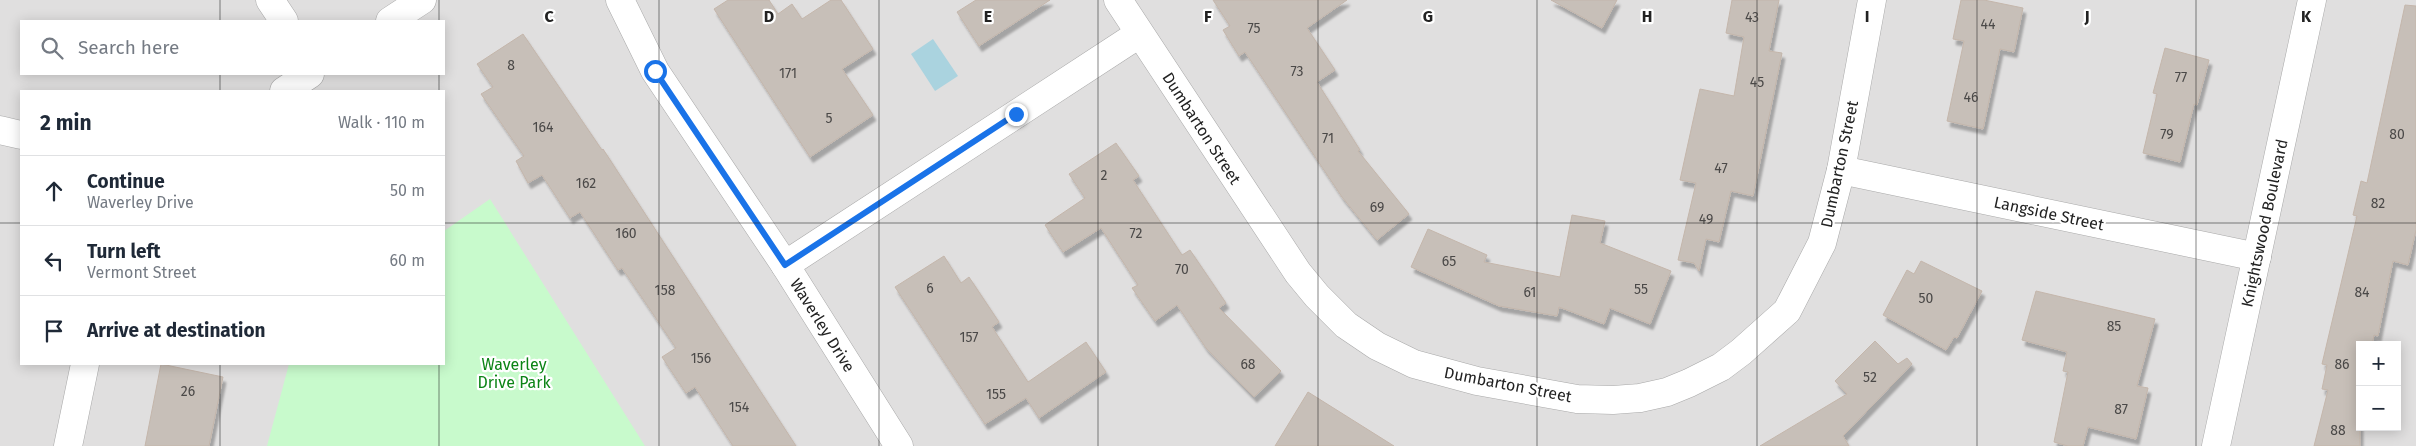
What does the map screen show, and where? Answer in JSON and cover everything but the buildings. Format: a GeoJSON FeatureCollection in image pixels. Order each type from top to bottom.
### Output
{"type":"FeatureCollection","features":[{"type":"Feature","properties":{"kind":"street"},"geometry":{"type":"LineString","coordinates":[[270,0],[283,20]]}},
{"type":"Feature","properties":{"kind":"street"},"geometry":{"type":"LineString","coordinates":[[392,20],[422,0]]}},
{"type":"Feature","properties":{"kind":"street","name":"Waverley Drive"},"geometry":{"type":"LineString","coordinates":[[620,0],[655,71],[785,265],[899,446]]}},
{"type":"Feature","properties":{"kind":"street","name":"Dumbarton Street"},"geometry":{"type":"LineString","coordinates":[[1118,0],[1298,273],[1317,296],[1346,325],[1377,346],[1414,364],[1477,381],[1541,394],[1613,400],[1640,398],[1667,392],[1721,367],[1741,352],[1787,311],[1822,242],[1841,170],[1872,0]]}},
{"type":"Feature","properties":{"kind":"street","name":"Knightswood Boulevard"},"geometry":{"type":"LineString","coordinates":[[2216,446],[2312,0]]}},
{"type":"Feature","properties":{"kind":"street"},"geometry":{"type":"LineString","coordinates":[[785,265],[1139,34]]}},
{"type":"Feature","properties":{"kind":"street"},"geometry":{"type":"LineString","coordinates":[[286,90],[308,75]]}},
{"type":"Feature","properties":{"kind":"street"},"geometry":{"type":"LineString","coordinates":[[0,130],[20,135]]}},
{"type":"Feature","properties":{"kind":"street","name":"Langside Street"},"geometry":{"type":"LineString","coordinates":[[1841,170],[2256,257]]}},
{"type":"Feature","properties":{"kind":"street"},"geometry":{"type":"LineString","coordinates":[[68,446],[85,365]]}},
{"type":"Feature","properties":{"kind":"shaded area"},"geometry":{"type":"Polygon","coordinates":[[[0,0],[2416,0],[2416,446],[0,446],[0,0]]]}},
{"type":"Feature","properties":{"kind":"green space","name":"Waverley Drive Park"},"geometry":{"type":"Polygon","coordinates":[[[490,199],[645,446],[267,446],[289,365],[445,365],[445,230],[490,199]]]}},
{"type":"Feature","properties":{"kind":"water"},"geometry":{"type":"Polygon","coordinates":[[[933,39],[958,76],[935,91],[911,54],[933,39]]]}},
{"type":"Feature","properties":{"kind":"route"},"geometry":{"type":"LineString","coordinates":[[655,71],[785,265],[1016,114]]}}]}
